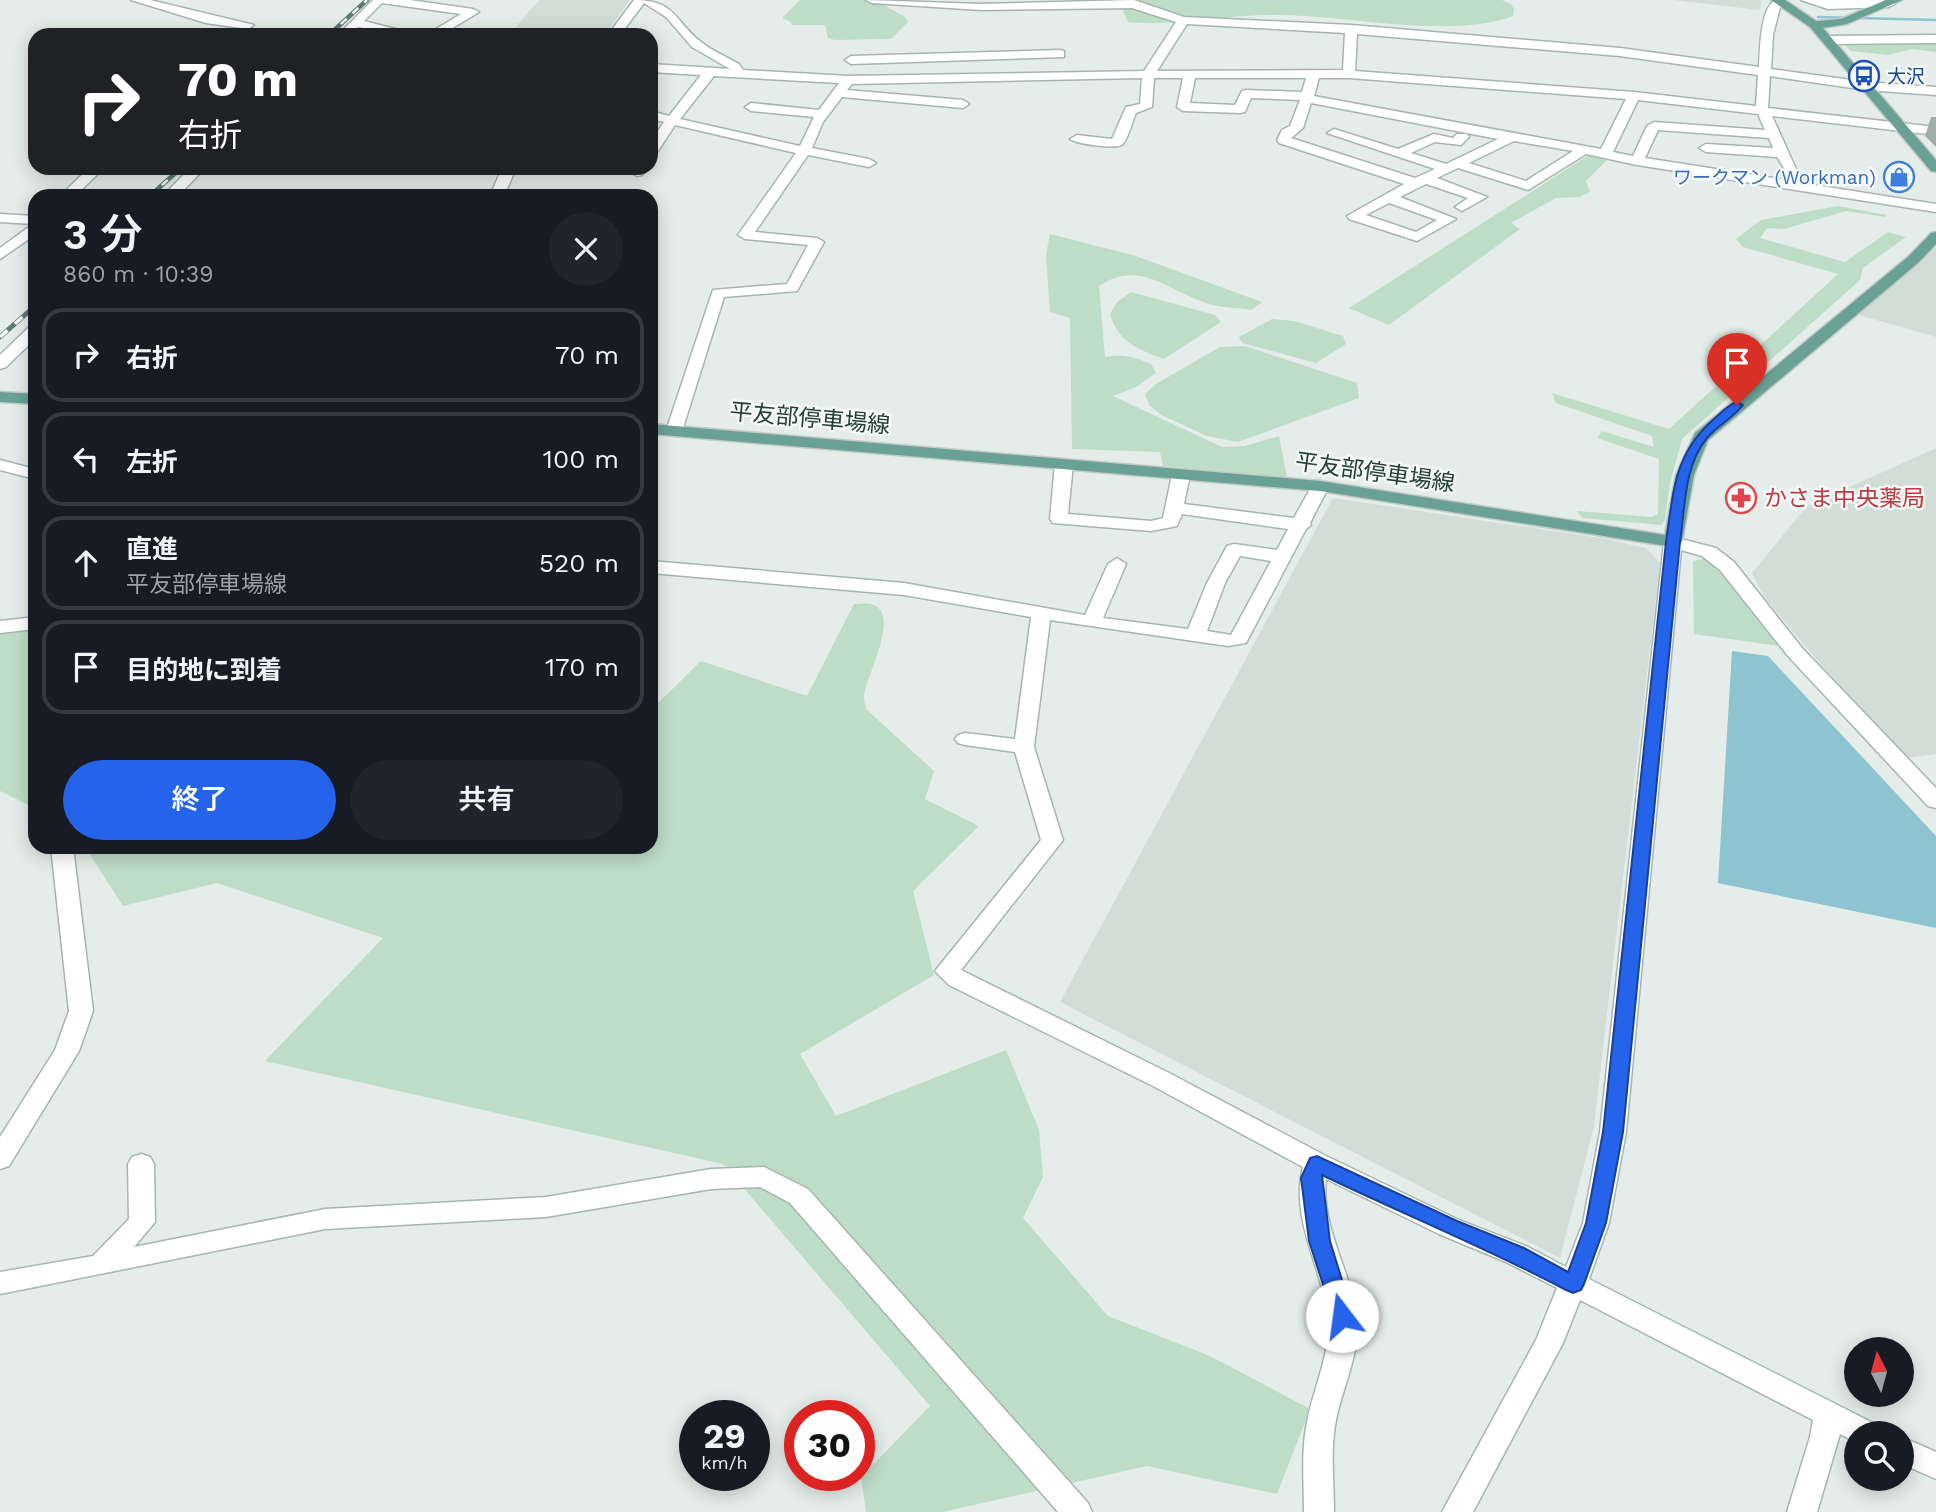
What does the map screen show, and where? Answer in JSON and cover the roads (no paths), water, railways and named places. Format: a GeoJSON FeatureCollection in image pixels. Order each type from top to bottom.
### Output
{"type":"FeatureCollection","features":[{"type":"Feature","properties":{"kind":"main road"},"geometry":{"type":"LineString","coordinates":[[1779,1],[1814,25],[1936,168]]}},
{"type":"Feature","properties":{"kind":"main road"},"geometry":{"type":"LineString","coordinates":[[1814,25],[1843,22],[1893,2]]}},
{"type":"Feature","properties":{"kind":"main road"},"geometry":{"type":"LineString","coordinates":[[1673,542],[1683,479],[1688,461],[1701,437],[1914,259],[1936,236]]}},
{"type":"Feature","properties":{"kind":"main road"},"geometry":{"type":"LineString","coordinates":[[0,397],[28,399]]}},
{"type":"Feature","properties":{"kind":"main road","name":"平友部停車場線"},"geometry":{"type":"LineString","coordinates":[[658,430],[1320,486],[1673,542]]}},
{"type":"Feature","properties":{"kind":"street"},"geometry":{"type":"LineString","coordinates":[[137,0],[206,19],[248,25]]}},
{"type":"Feature","properties":{"kind":"street"},"geometry":{"type":"LineString","coordinates":[[350,28],[382,0],[440,3],[473,12],[444,28]]}},
{"type":"Feature","properties":{"kind":"street"},"geometry":{"type":"LineString","coordinates":[[619,28],[640,0]]}},
{"type":"Feature","properties":{"kind":"street"},"geometry":{"type":"LineString","coordinates":[[647,0],[670,15],[696,44],[735,67],[740,74]]}},
{"type":"Feature","properties":{"kind":"street"},"geometry":{"type":"LineString","coordinates":[[872,0],[981,7],[1130,3],[1183,20],[1351,29],[1620,52],[1866,86],[1936,91]]}},
{"type":"Feature","properties":{"kind":"street"},"geometry":{"type":"LineString","coordinates":[[1807,0],[1842,7],[1861,2],[1893,2]]}},
{"type":"Feature","properties":{"kind":"street"},"geometry":{"type":"LineString","coordinates":[[1779,1],[1774,5],[1767,35],[1762,109],[1790,170],[1802,185]]}},
{"type":"Feature","properties":{"kind":"street"},"geometry":{"type":"LineString","coordinates":[[1077,139],[1117,143],[1131,110],[1146,107],[1148,75],[1183,20]]}},
{"type":"Feature","properties":{"kind":"street"},"geometry":{"type":"LineString","coordinates":[[355,23],[379,28]]}},
{"type":"Feature","properties":{"kind":"street"},"geometry":{"type":"LineString","coordinates":[[1349,74],[1351,29]]}},
{"type":"Feature","properties":{"kind":"street"},"geometry":{"type":"LineString","coordinates":[[1827,40],[1936,39]]}},
{"type":"Feature","properties":{"kind":"street"},"geometry":{"type":"LineString","coordinates":[[851,60],[1060,54]]}},
{"type":"Feature","properties":{"kind":"street"},"geometry":{"type":"LineString","coordinates":[[928,58],[930,78]]}},
{"type":"Feature","properties":{"kind":"street"},"geometry":{"type":"LineString","coordinates":[[883,79],[884,59]]}},
{"type":"Feature","properties":{"kind":"street"},"geometry":{"type":"LineString","coordinates":[[658,68],[848,80],[1010,75],[1349,74],[1634,96],[1936,131]]}},
{"type":"Feature","properties":{"kind":"street"},"geometry":{"type":"LineString","coordinates":[[658,141],[710,72]]}},
{"type":"Feature","properties":{"kind":"street"},"geometry":{"type":"LineString","coordinates":[[1314,73],[1296,128],[1287,133],[1284,140],[1480,197],[1462,207]]}},
{"type":"Feature","properties":{"kind":"street"},"geometry":{"type":"LineString","coordinates":[[1190,74],[1183,107],[1240,109],[1246,94],[1308,97],[1637,161],[1936,208]]}},
{"type":"Feature","properties":{"kind":"street"},"geometry":{"type":"LineString","coordinates":[[674,431],[718,293],[792,288],[817,242],[745,235],[805,149],[823,114],[848,80]]}},
{"type":"Feature","properties":{"kind":"street"},"geometry":{"type":"LineString","coordinates":[[838,93],[963,104]]}},
{"type":"Feature","properties":{"kind":"street"},"geometry":{"type":"LineString","coordinates":[[1605,155],[1634,96]]}},
{"type":"Feature","properties":{"kind":"street"},"geometry":{"type":"LineString","coordinates":[[751,107],[763,125],[805,149],[869,163]]}},
{"type":"Feature","properties":{"kind":"street"},"geometry":{"type":"LineString","coordinates":[[658,117],[672,120],[763,125],[823,114]]}},
{"type":"Feature","properties":{"kind":"street"},"geometry":{"type":"LineString","coordinates":[[1637,161],[1654,127],[1773,134]]}},
{"type":"Feature","properties":{"kind":"street"},"geometry":{"type":"LineString","coordinates":[[1399,153],[1434,138],[1456,142],[1469,130]]}},
{"type":"Feature","properties":{"kind":"street"},"geometry":{"type":"LineString","coordinates":[[1697,170],[1710,139],[1709,130]]}},
{"type":"Feature","properties":{"kind":"street"},"geometry":{"type":"LineString","coordinates":[[1334,133],[1399,153],[1528,186],[1585,149]]}},
{"type":"Feature","properties":{"kind":"street"},"geometry":{"type":"LineString","coordinates":[[1388,198],[1449,219],[1416,237],[1354,216],[1388,198],[1451,166],[1512,137]]}},
{"type":"Feature","properties":{"kind":"street"},"geometry":{"type":"LineString","coordinates":[[1706,148],[1782,153]]}},
{"type":"Feature","properties":{"kind":"street"},"geometry":{"type":"LineString","coordinates":[[1744,177],[1752,151]]}},
{"type":"Feature","properties":{"kind":"street"},"geometry":{"type":"LineString","coordinates":[[74,189],[90,175]]}},
{"type":"Feature","properties":{"kind":"street"},"geometry":{"type":"LineString","coordinates":[[177,189],[191,175]]}},
{"type":"Feature","properties":{"kind":"street"},"geometry":{"type":"LineString","coordinates":[[0,218],[28,220]]}},
{"type":"Feature","properties":{"kind":"street"},"geometry":{"type":"LineString","coordinates":[[0,255],[28,233]]}},
{"type":"Feature","properties":{"kind":"street"},"geometry":{"type":"LineString","coordinates":[[0,364],[28,337]]}},
{"type":"Feature","properties":{"kind":"street"},"geometry":{"type":"LineString","coordinates":[[14,351],[28,348]]}},
{"type":"Feature","properties":{"kind":"street"},"geometry":{"type":"LineString","coordinates":[[1063,464],[1059,519],[1151,526],[1171,522],[1181,475]]}},
{"type":"Feature","properties":{"kind":"street"},"geometry":{"type":"LineString","coordinates":[[0,465],[28,472]]}},
{"type":"Feature","properties":{"kind":"street"},"geometry":{"type":"LineString","coordinates":[[658,568],[904,589],[1092,622],[1234,639],[1302,525],[1320,486]]}},
{"type":"Feature","properties":{"kind":"street"},"geometry":{"type":"LineString","coordinates":[[1175,508],[1302,525]]}},
{"type":"Feature","properties":{"kind":"street"},"geometry":{"type":"LineString","coordinates":[[1457,1512],[1549,1343],[1596,1223],[1613,1132],[1673,542],[1709,552],[1727,566],[1794,652],[1936,801]]}},
{"type":"Feature","properties":{"kind":"street"},"geometry":{"type":"LineString","coordinates":[[1195,636],[1216,583],[1234,550],[1284,557]]}},
{"type":"Feature","properties":{"kind":"street"},"geometry":{"type":"LineString","coordinates":[[1092,622],[1117,564]]}},
{"type":"Feature","properties":{"kind":"street"},"geometry":{"type":"LineString","coordinates":[[1041,614],[1024,747],[1052,840],[947,971],[957,979],[1162,1080],[1317,1163],[1449,1227],[1517,1254],[1844,1423]]}},
{"type":"Feature","properties":{"kind":"street"},"geometry":{"type":"LineString","coordinates":[[0,627],[28,624]]}},
{"type":"Feature","properties":{"kind":"street"},"geometry":{"type":"LineString","coordinates":[[965,739],[1024,747]]}},
{"type":"Feature","properties":{"kind":"street"},"geometry":{"type":"LineString","coordinates":[[0,1158],[67,1051],[81,1011],[63,854]]}},
{"type":"Feature","properties":{"kind":"street"},"geometry":{"type":"LineString","coordinates":[[1317,1163],[1311,1178],[1319,1241],[1339,1299],[1342,1335],[1319,1435],[1319,1512]]}},
{"type":"Feature","properties":{"kind":"street"},"geometry":{"type":"LineString","coordinates":[[101,1265],[142,1222],[141,1164]]}},
{"type":"Feature","properties":{"kind":"street"},"geometry":{"type":"LineString","coordinates":[[0,1283],[325,1219],[546,1207],[711,1179],[764,1177],[799,1196],[1077,1512]]}},
{"type":"Feature","properties":{"kind":"street"},"geometry":{"type":"LineString","coordinates":[[1802,1512],[1825,1437],[1828,1416]]}},
{"type":"Feature","properties":{"kind":"street"},"geometry":{"type":"LineString","coordinates":[[1914,1456],[1936,1466]]}},
{"type":"Feature","properties":{"kind":"water"},"geometry":{"type":"Polygon","coordinates":[[[1732,651],[1768,656],[1936,836],[1936,928],[1718,883],[1732,651]]]}},
{"type":"Feature","properties":{"kind":"waterway"},"geometry":{"type":"LineString","coordinates":[[1818,17],[1936,20]]}},
{"type":"Feature","properties":{"kind":"railway"},"geometry":{"type":"LineString","coordinates":[[337,28],[367,0]]}},
{"type":"Feature","properties":{"kind":"railway"},"geometry":{"type":"LineString","coordinates":[[158,189],[173,175]]}},
{"type":"Feature","properties":{"kind":"railway"},"geometry":{"type":"LineString","coordinates":[[0,337],[28,312]]}},
{"type":"Feature","properties":{"kind":"place","name":"大沢"},"geometry":{"type":"Point","coordinates":[1864,76]}},
{"type":"Feature","properties":{"kind":"place","name":"ワークマン (Workman)"},"geometry":{"type":"Point","coordinates":[1899,177]}},
{"type":"Feature","properties":{"kind":"place","name":"かさま中央薬局"},"geometry":{"type":"Point","coordinates":[1741,498]}}]}
